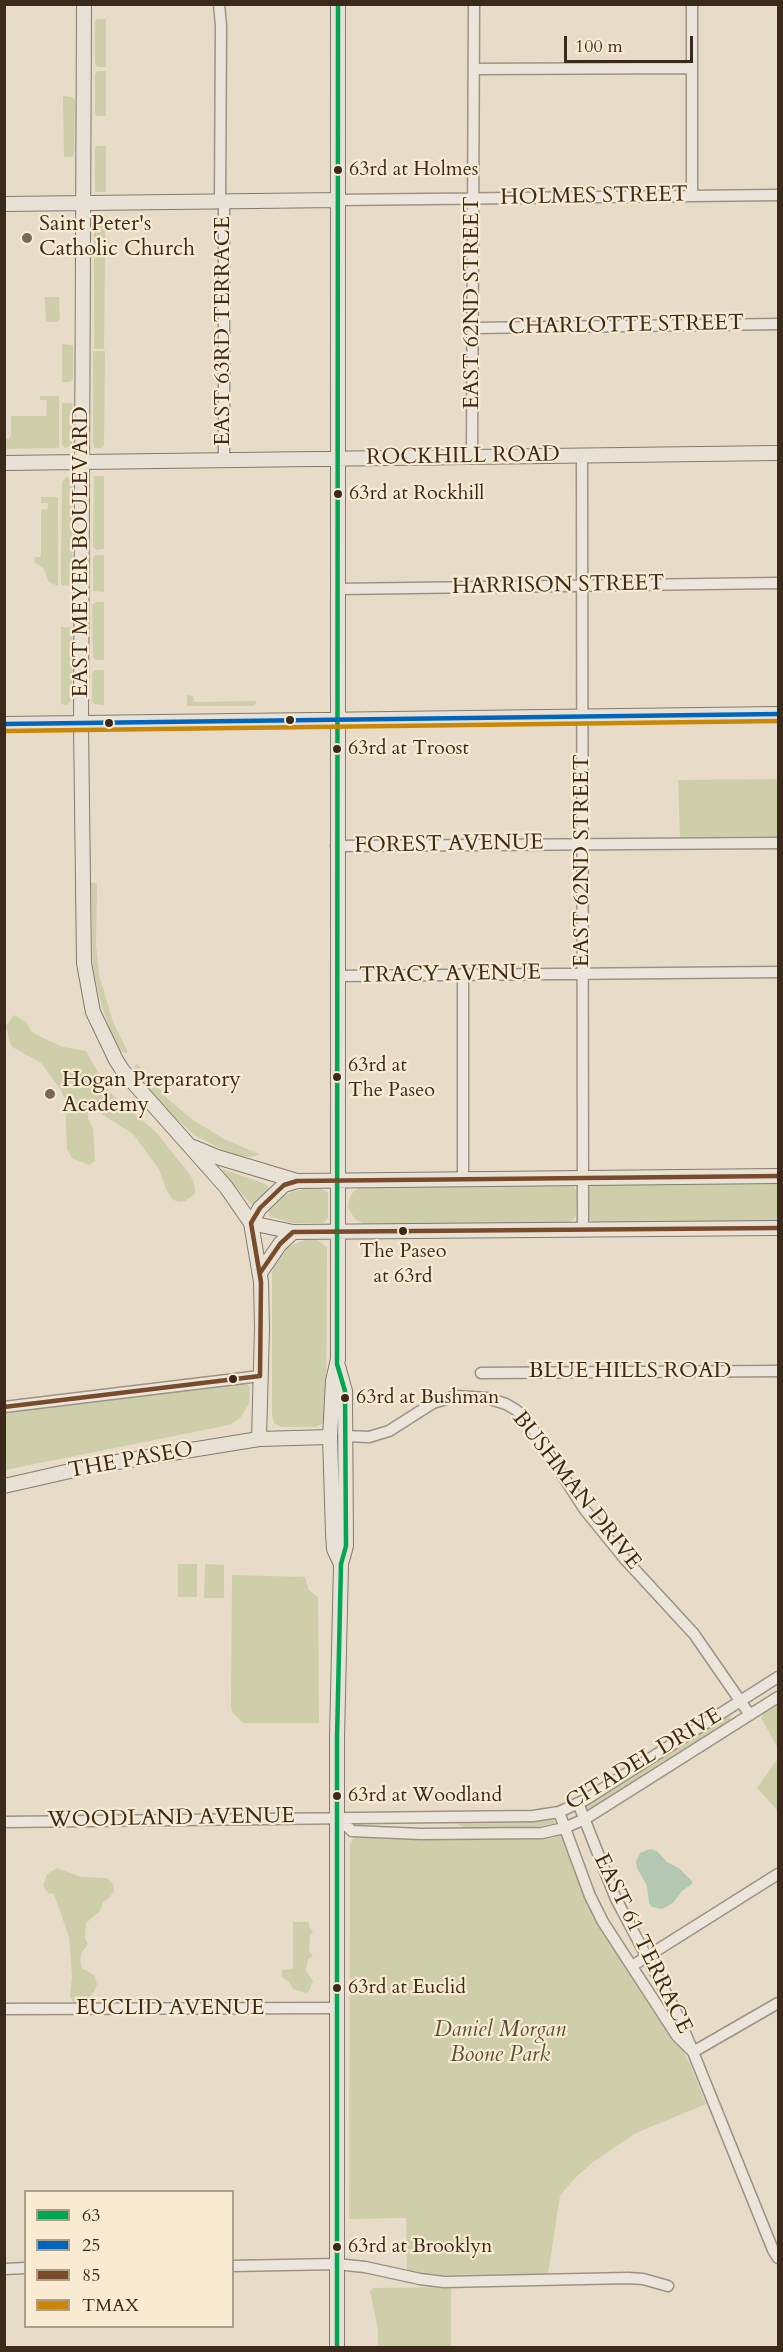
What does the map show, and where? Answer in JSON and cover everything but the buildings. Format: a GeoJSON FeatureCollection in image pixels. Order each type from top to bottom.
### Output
{"type":"FeatureCollection","features":[{"type":"Feature","properties":{"kind":"main road","name":"EAST MEYER BOULEVARD"},"geometry":{"type":"LineString","coordinates":[[84,4],[81,723],[82,942],[87,989],[93,1012],[123,1071],[226,1188],[251,1223],[260,1273],[262,1328],[259,1439]]}},
{"type":"Feature","properties":{"kind":"main road"},"geometry":{"type":"LineString","coordinates":[[338,4],[337,1364],[333,1381],[330,1437],[334,1549],[341,1564]]}},
{"type":"Feature","properties":{"kind":"main road"},"geometry":{"type":"LineString","coordinates":[[4,204],[338,200]]}},
{"type":"Feature","properties":{"kind":"main road","name":"ROCKHILL ROAD"},"geometry":{"type":"LineString","coordinates":[[4,462],[778,453]]}},
{"type":"Feature","properties":{"kind":"main road"},"geometry":{"type":"LineString","coordinates":[[4,723],[778,714]]}},
{"type":"Feature","properties":{"kind":"main road"},"geometry":{"type":"LineString","coordinates":[[189,1146],[217,1157],[297,1181]]}},
{"type":"Feature","properties":{"kind":"main road"},"geometry":{"type":"LineString","coordinates":[[778,1176],[297,1181],[284,1185],[260,1208],[251,1223],[293,1232],[778,1228]]}},
{"type":"Feature","properties":{"kind":"main road"},"geometry":{"type":"LineString","coordinates":[[260,1273],[280,1244],[293,1232]]}},
{"type":"Feature","properties":{"kind":"main road"},"geometry":{"type":"LineString","coordinates":[[337,1364],[345,1391],[346,1497],[346,1546],[341,1564],[337,1817],[337,2348]]}},
{"type":"Feature","properties":{"kind":"main road"},"geometry":{"type":"LineString","coordinates":[[333,1381],[338,1407],[338,1423],[340,1431],[345,1436]]}},
{"type":"Feature","properties":{"kind":"main road"},"geometry":{"type":"LineString","coordinates":[[259,1439],[330,1437],[335,1439],[346,1497]]}},
{"type":"Feature","properties":{"kind":"main road","name":"THE PASEO"},"geometry":{"type":"LineString","coordinates":[[4,1486],[92,1467],[259,1439]]}},
{"type":"Feature","properties":{"kind":"street","name":"EAST 63RD TERRACE"},"geometry":{"type":"LineString","coordinates":[[219,4],[224,459]]}},
{"type":"Feature","properties":{"kind":"street","name":"EAST 62ND STREET"},"geometry":{"type":"LineString","coordinates":[[472,457],[474,4]]}},
{"type":"Feature","properties":{"kind":"street"},"geometry":{"type":"LineString","coordinates":[[692,4],[692,196]]}},
{"type":"Feature","properties":{"kind":"street"},"geometry":{"type":"LineString","coordinates":[[474,69],[692,68]]}},
{"type":"Feature","properties":{"kind":"street","name":"HOLMES STREET"},"geometry":{"type":"LineString","coordinates":[[338,200],[778,195]]}},
{"type":"Feature","properties":{"kind":"street","name":"CHARLOTTE STREET"},"geometry":{"type":"LineString","coordinates":[[473,328],[778,324]]}},
{"type":"Feature","properties":{"kind":"street","name":"EAST 62ND STREET"},"geometry":{"type":"LineString","coordinates":[[582,456],[583,1231]]}},
{"type":"Feature","properties":{"kind":"street","name":"HARRISON STREET"},"geometry":{"type":"LineString","coordinates":[[337,589],[778,583]]}},
{"type":"Feature","properties":{"kind":"street","name":"FOREST AVENUE"},"geometry":{"type":"LineString","coordinates":[[336,846],[778,843]]}},
{"type":"Feature","properties":{"kind":"street","name":"TRACY AVENUE"},"geometry":{"type":"LineString","coordinates":[[337,976],[778,972]]}},
{"type":"Feature","properties":{"kind":"street"},"geometry":{"type":"LineString","coordinates":[[463,974],[463,1178]]}},
{"type":"Feature","properties":{"kind":"street","name":"BLUE HILLS ROAD"},"geometry":{"type":"LineString","coordinates":[[481,1373],[778,1371]]}},
{"type":"Feature","properties":{"kind":"street"},"geometry":{"type":"LineString","coordinates":[[4,1407],[260,1376]]}},
{"type":"Feature","properties":{"kind":"street","name":"BUSHMAN DRIVE"},"geometry":{"type":"LineString","coordinates":[[345,1436],[369,1437],[389,1431],[433,1403],[456,1396],[487,1398],[516,1410],[526,1419],[592,1519],[624,1558],[694,1634],[750,1716]]}},
{"type":"Feature","properties":{"kind":"street","name":"CITADEL DRIVE"},"geometry":{"type":"LineString","coordinates":[[337,1817],[533,1816],[559,1812],[578,1803],[778,1677]]}},
{"type":"Feature","properties":{"kind":"street","name":"CITADEL DRIVE"},"geometry":{"type":"LineString","coordinates":[[337,1817],[352,1831],[421,1834],[542,1833],[564,1828],[585,1819],[778,1697]]}},
{"type":"Feature","properties":{"kind":"street","name":"EAST 61 TERRACE"},"geometry":{"type":"LineString","coordinates":[[578,1803],[616,1899],[687,2035],[778,2257]]}},
{"type":"Feature","properties":{"kind":"street"},"geometry":{"type":"LineString","coordinates":[[559,1812],[603,1922],[677,2036],[693,2052],[778,2003]]}},
{"type":"Feature","properties":{"kind":"street","name":"WOODLAND AVENUE"},"geometry":{"type":"LineString","coordinates":[[4,1822],[337,1817]]}},
{"type":"Feature","properties":{"kind":"street"},"geometry":{"type":"LineString","coordinates":[[632,1966],[778,1874]]}},
{"type":"Feature","properties":{"kind":"street","name":"EUCLID AVENUE"},"geometry":{"type":"LineString","coordinates":[[4,2009],[336,2008]]}},
{"type":"Feature","properties":{"kind":"street"},"geometry":{"type":"LineString","coordinates":[[234,2266],[336,2264],[372,2267],[420,2279],[444,2282],[628,2278],[650,2280],[668,2286]]}},
{"type":"Feature","properties":{"kind":"street"},"geometry":{"type":"LineString","coordinates":[[4,2269],[24,2268]]}},
{"type":"Feature","properties":{"kind":"green space"},"geometry":{"type":"Polygon","coordinates":[[[97,19],[106,19],[106,67],[97,67],[95,64],[95,22],[97,19]]]}},
{"type":"Feature","properties":{"kind":"green space"},"geometry":{"type":"Polygon","coordinates":[[[97,71],[106,71],[106,116],[97,116],[95,113],[95,74],[97,71]]]}},
{"type":"Feature","properties":{"kind":"green space"},"geometry":{"type":"Polygon","coordinates":[[[63,96],[72,97],[75,100],[74,155],[72,157],[64,157],[63,96]]]}},
{"type":"Feature","properties":{"kind":"green space"},"geometry":{"type":"Polygon","coordinates":[[[106,146],[106,192],[95,192],[95,148],[106,146]]]}},
{"type":"Feature","properties":{"kind":"green space"},"geometry":{"type":"Polygon","coordinates":[[[105,215],[105,252],[97,252],[94,248],[94,216],[105,215]]]}},
{"type":"Feature","properties":{"kind":"green space"},"geometry":{"type":"Polygon","coordinates":[[[97,256],[105,256],[104,349],[94,349],[94,259],[97,256]]]}},
{"type":"Feature","properties":{"kind":"green space"},"geometry":{"type":"Polygon","coordinates":[[[45,297],[59,297],[60,319],[57,322],[46,322],[45,297]]]}},
{"type":"Feature","properties":{"kind":"green space"},"geometry":{"type":"Polygon","coordinates":[[[62,344],[73,345],[73,379],[70,382],[62,382],[62,344]]]}},
{"type":"Feature","properties":{"kind":"green space"},"geometry":{"type":"Polygon","coordinates":[[[93,351],[105,351],[104,445],[101,448],[94,448],[93,443],[93,351]]]}},
{"type":"Feature","properties":{"kind":"green space"},"geometry":{"type":"Polygon","coordinates":[[[40,396],[59,396],[59,448],[5,449],[5,439],[9,439],[11,435],[11,416],[46,416],[47,400],[40,400],[40,396]]]}},
{"type":"Feature","properties":{"kind":"green space"},"geometry":{"type":"Polygon","coordinates":[[[62,403],[73,403],[72,448],[70,446],[65,448],[62,444],[62,403]]]}},
{"type":"Feature","properties":{"kind":"green space"},"geometry":{"type":"Polygon","coordinates":[[[67,476],[69,479],[72,476],[73,481],[72,582],[69,586],[61,585],[62,482],[67,476]]]}},
{"type":"Feature","properties":{"kind":"green space"},"geometry":{"type":"Polygon","coordinates":[[[94,476],[104,476],[104,549],[96,550],[93,547],[94,476]]]}},
{"type":"Feature","properties":{"kind":"green space"},"geometry":{"type":"Polygon","coordinates":[[[41,497],[58,497],[58,586],[49,582],[43,567],[35,563],[35,557],[41,557],[41,510],[48,509],[48,503],[41,503],[41,497]]]}},
{"type":"Feature","properties":{"kind":"green space"},"geometry":{"type":"Polygon","coordinates":[[[95,555],[104,555],[104,592],[93,591],[93,558],[95,555]]]}},
{"type":"Feature","properties":{"kind":"green space"},"geometry":{"type":"Polygon","coordinates":[[[96,602],[104,602],[104,660],[95,660],[93,657],[92,605],[96,602]]]}},
{"type":"Feature","properties":{"kind":"green space"},"geometry":{"type":"Polygon","coordinates":[[[61,627],[71,627],[73,632],[72,697],[68,705],[61,704],[61,627]]]}},
{"type":"Feature","properties":{"kind":"green space"},"geometry":{"type":"Polygon","coordinates":[[[95,670],[104,670],[104,705],[94,704],[92,701],[92,673],[95,670]]]}},
{"type":"Feature","properties":{"kind":"green space"},"geometry":{"type":"Polygon","coordinates":[[[187,695],[193,696],[194,702],[256,701],[256,703],[253,706],[187,706],[187,695]]]}},
{"type":"Feature","properties":{"kind":"green space"},"geometry":{"type":"Polygon","coordinates":[[[778,779],[778,837],[680,837],[678,780],[778,779]]]}},
{"type":"Feature","properties":{"kind":"green space"},"geometry":{"type":"Polygon","coordinates":[[[91,882],[97,884],[96,944],[99,975],[113,1022],[128,1052],[126,1053],[119,1050],[110,1031],[93,970],[91,882]]]}},
{"type":"Feature","properties":{"kind":"green space"},"geometry":{"type":"Polygon","coordinates":[[[14,1015],[26,1022],[32,1032],[43,1038],[63,1047],[86,1051],[109,1092],[156,1132],[191,1176],[195,1194],[185,1201],[178,1202],[172,1199],[159,1169],[133,1134],[94,1109],[88,1110],[88,1118],[93,1129],[95,1161],[89,1165],[72,1158],[67,1149],[65,1100],[61,1090],[41,1063],[14,1048],[10,1043],[6,1026],[14,1015]]]}},
{"type":"Feature","properties":{"kind":"green space"},"geometry":{"type":"Polygon","coordinates":[[[137,1064],[168,1099],[193,1120],[224,1139],[259,1154],[252,1157],[236,1156],[196,1136],[166,1110],[139,1080],[132,1070],[137,1064]]]}},
{"type":"Feature","properties":{"kind":"green space"},"geometry":{"type":"Polygon","coordinates":[[[222,1169],[265,1184],[270,1189],[255,1206],[252,1205],[222,1169]]]}},
{"type":"Feature","properties":{"kind":"green space"},"geometry":{"type":"Polygon","coordinates":[[[778,1180],[778,1221],[598,1223],[591,1221],[588,1215],[589,1190],[592,1184],[778,1180]]]}},
{"type":"Feature","properties":{"kind":"green space"},"geometry":{"type":"Polygon","coordinates":[[[573,1184],[577,1192],[576,1214],[575,1218],[568,1223],[368,1226],[355,1219],[348,1208],[353,1192],[370,1186],[573,1184]]]}},
{"type":"Feature","properties":{"kind":"green space"},"geometry":{"type":"Polygon","coordinates":[[[303,1189],[322,1189],[328,1193],[326,1221],[323,1223],[292,1223],[269,1216],[269,1210],[280,1198],[303,1189]]]}},
{"type":"Feature","properties":{"kind":"green space"},"geometry":{"type":"Polygon","coordinates":[[[304,1240],[317,1240],[327,1247],[326,1417],[325,1422],[317,1427],[281,1427],[274,1423],[272,1414],[272,1271],[283,1251],[304,1240]]]}},
{"type":"Feature","properties":{"kind":"green space"},"geometry":{"type":"Polygon","coordinates":[[[243,1383],[250,1388],[249,1404],[240,1418],[229,1425],[5,1470],[5,1413],[243,1383]]]}},
{"type":"Feature","properties":{"kind":"green space"},"geometry":{"type":"Polygon","coordinates":[[[178,1564],[197,1564],[197,1597],[178,1597],[178,1564]]]}},
{"type":"Feature","properties":{"kind":"green space"},"geometry":{"type":"Polygon","coordinates":[[[205,1564],[224,1565],[224,1598],[204,1598],[205,1564]]]}},
{"type":"Feature","properties":{"kind":"green space"},"geometry":{"type":"Polygon","coordinates":[[[232,1575],[305,1577],[309,1590],[318,1597],[319,1723],[243,1723],[233,1713],[231,1708],[232,1575]]]}},
{"type":"Feature","properties":{"kind":"green space"},"geometry":{"type":"Polygon","coordinates":[[[778,1702],[778,1748],[761,1718],[764,1712],[778,1702]]]}},
{"type":"Feature","properties":{"kind":"green space"},"geometry":{"type":"Polygon","coordinates":[[[729,1714],[730,1720],[591,1809],[586,1809],[587,1804],[729,1714]]]}},
{"type":"Feature","properties":{"kind":"green space"},"geometry":{"type":"Polygon","coordinates":[[[778,1761],[778,1811],[757,1788],[778,1761]]]}},
{"type":"Feature","properties":{"kind":"green space"},"geometry":{"type":"Polygon","coordinates":[[[553,1818],[555,1822],[553,1824],[534,1827],[466,1828],[457,1824],[458,1822],[535,1821],[553,1818]]]}},
{"type":"Feature","properties":{"kind":"green space","name":"Daniel Morgan Boone Park"},"geometry":{"type":"Polygon","coordinates":[[[560,1835],[564,1839],[601,1929],[679,2045],[689,2062],[706,2104],[636,2133],[593,2162],[574,2179],[560,2196],[548,2274],[432,2275],[407,2270],[406,2218],[349,2219],[350,1845],[352,1840],[359,1836],[560,1835]]]}},
{"type":"Feature","properties":{"kind":"green space"},"geometry":{"type":"Polygon","coordinates":[[[57,1868],[81,1877],[107,1878],[113,1884],[114,1891],[110,1897],[103,1902],[100,1911],[86,1923],[85,1938],[88,1944],[80,1960],[82,1968],[95,1976],[97,1985],[93,1993],[81,2004],[73,2002],[70,1996],[72,1976],[69,1937],[54,1894],[48,1893],[43,1886],[47,1874],[57,1868]]]}},
{"type":"Feature","properties":{"kind":"green space"},"geometry":{"type":"Polygon","coordinates":[[[293,1922],[309,1922],[309,1927],[313,1931],[310,1936],[309,1951],[313,1956],[308,1959],[306,1970],[313,1981],[306,1993],[293,1989],[282,1977],[282,1970],[293,1969],[293,1922]]]}},
{"type":"Feature","properties":{"kind":"green space"},"geometry":{"type":"Polygon","coordinates":[[[451,2287],[451,2347],[378,2347],[378,2329],[370,2291],[373,2288],[451,2287]]]}},
{"type":"Feature","properties":{"kind":"shaded area"},"geometry":{"type":"Polygon","coordinates":[[[650,1849],[657,1851],[667,1862],[679,1868],[692,1881],[692,1884],[682,1891],[673,1903],[662,1909],[652,1907],[649,1903],[647,1886],[637,1868],[636,1862],[640,1853],[650,1849]]]}},
{"type":"Feature","properties":{"kind":"transit line","name":"63"},"geometry":{"type":"LineString","coordinates":[[337,2348],[337,1738],[341,1564],[346,1546],[345,1391],[337,1364],[338,4]]}},
{"type":"Feature","properties":{"kind":"transit line","name":"25"},"geometry":{"type":"LineString","coordinates":[[4,724],[778,714]]}},
{"type":"Feature","properties":{"kind":"transit line","name":"TMAX"},"geometry":{"type":"LineString","coordinates":[[4,731],[778,721]]}},
{"type":"Feature","properties":{"kind":"transit line","name":"85"},"geometry":{"type":"LineString","coordinates":[[4,1407],[260,1376],[261,1282],[251,1223],[260,1208],[284,1185],[297,1181],[778,1176]]}},
{"type":"Feature","properties":{"kind":"transit line","name":"85"},"geometry":{"type":"LineString","coordinates":[[260,1273],[280,1244],[293,1232],[778,1228]]}},
{"type":"Feature","properties":{"kind":"place","name":"63rd at Holmes"},"geometry":{"type":"Point","coordinates":[338,170]}},
{"type":"Feature","properties":{"kind":"place","name":"Saint Peter's Catholic Church"},"geometry":{"type":"Point","coordinates":[27,238]}},
{"type":"Feature","properties":{"kind":"place","name":"63rd at Rockhill"},"geometry":{"type":"Point","coordinates":[338,494]}},
{"type":"Feature","properties":{"kind":"place","name":"63rd at Troost"},"geometry":{"type":"Point","coordinates":[337,749]}},
{"type":"Feature","properties":{"kind":"place","name":"63rd at The Paseo"},"geometry":{"type":"Point","coordinates":[337,1077]}},
{"type":"Feature","properties":{"kind":"place","name":"Hogan Preparatory Academy"},"geometry":{"type":"Point","coordinates":[50,1094]}},
{"type":"Feature","properties":{"kind":"place","name":"The Paseo at 63rd"},"geometry":{"type":"Point","coordinates":[403,1231]}},
{"type":"Feature","properties":{"kind":"place","name":"63rd at Bushman"},"geometry":{"type":"Point","coordinates":[345,1398]}},
{"type":"Feature","properties":{"kind":"place","name":"63rd at Woodland"},"geometry":{"type":"Point","coordinates":[337,1796]}},
{"type":"Feature","properties":{"kind":"place","name":"63rd at Euclid"},"geometry":{"type":"Point","coordinates":[337,1988]}},
{"type":"Feature","properties":{"kind":"place","name":"63rd at Brooklyn"},"geometry":{"type":"Point","coordinates":[337,2247]}}]}
